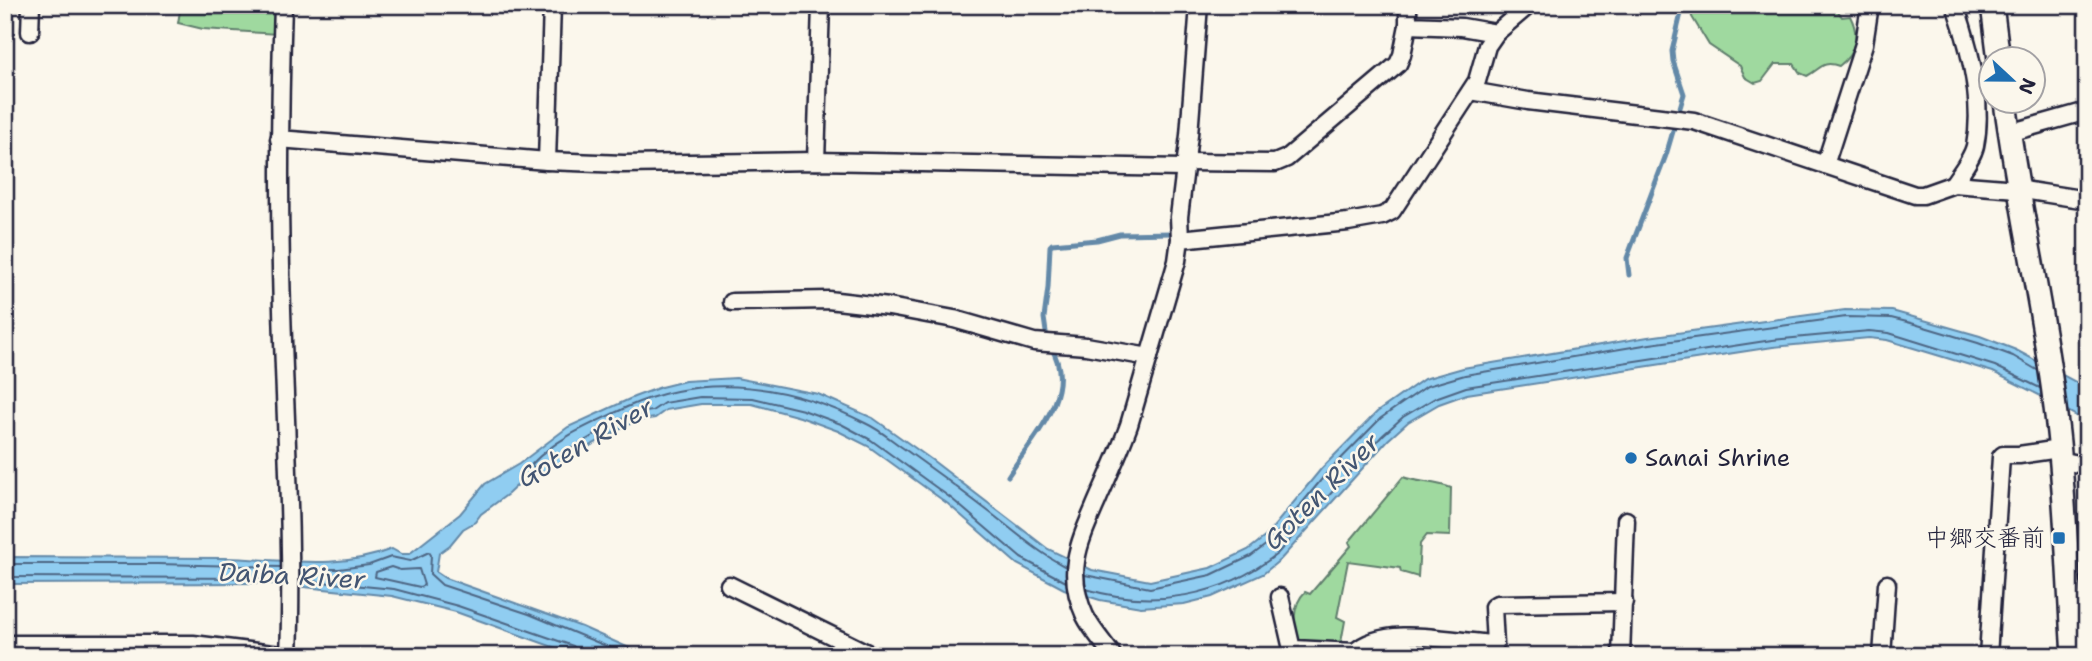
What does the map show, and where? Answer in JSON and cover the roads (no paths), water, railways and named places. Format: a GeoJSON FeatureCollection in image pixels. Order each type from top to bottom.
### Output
{"type":"FeatureCollection","features":[{"type":"Feature","properties":{"kind":"main road"},"geometry":{"type":"LineString","coordinates":[[1992,5],[1997,46]]}},
{"type":"Feature","properties":{"kind":"main road"},"geometry":{"type":"LineString","coordinates":[[2007,116],[2017,190],[2044,332],[2059,448],[2073,656]]}},
{"type":"Feature","properties":{"kind":"street"},"geometry":{"type":"LineString","coordinates":[[30,32],[31,5]]}},
{"type":"Feature","properties":{"kind":"street"},"geometry":{"type":"LineString","coordinates":[[5,644],[201,645],[289,652],[279,139],[283,5]]}},
{"type":"Feature","properties":{"kind":"street"},"geometry":{"type":"LineString","coordinates":[[547,161],[552,5]]}},
{"type":"Feature","properties":{"kind":"street"},"geometry":{"type":"LineString","coordinates":[[816,161],[821,5]]}},
{"type":"Feature","properties":{"kind":"street"},"geometry":{"type":"LineString","coordinates":[[1113,656],[1086,617],[1075,580],[1075,562],[1079,539],[1120,451],[1177,261],[1199,5]]}},
{"type":"Feature","properties":{"kind":"street"},"geometry":{"type":"LineString","coordinates":[[279,139],[547,161],[623,164],[816,161],[1184,165],[1275,163],[1287,158],[1398,64],[1408,25],[1408,5]]}},
{"type":"Feature","properties":{"kind":"street"},"geometry":{"type":"LineString","coordinates":[[1180,239],[1348,222],[1391,212],[1477,81],[1487,46],[1496,33],[1530,5]]}},
{"type":"Feature","properties":{"kind":"street"},"geometry":{"type":"LineString","coordinates":[[1825,165],[1864,44],[1870,5]]}},
{"type":"Feature","properties":{"kind":"street"},"geometry":{"type":"LineString","coordinates":[[1953,184],[1973,151],[1976,116],[1974,82],[1955,5]]}},
{"type":"Feature","properties":{"kind":"street"},"geometry":{"type":"LineString","coordinates":[[1408,25],[1462,27],[1496,33]]}},
{"type":"Feature","properties":{"kind":"street"},"geometry":{"type":"LineString","coordinates":[[1471,91],[1528,101],[1693,121],[1915,195],[1923,195],[1953,184],[2087,200]]}},
{"type":"Feature","properties":{"kind":"street"},"geometry":{"type":"LineString","coordinates":[[2009,133],[2087,111]]}},
{"type":"Feature","properties":{"kind":"street"},"geometry":{"type":"LineString","coordinates":[[732,302],[828,300],[889,307],[954,319],[1017,338],[1131,352],[1149,357]]}},
{"type":"Feature","properties":{"kind":"street"},"geometry":{"type":"LineString","coordinates":[[1988,656],[2001,457],[2059,448],[2087,466]]}},
{"type":"Feature","properties":{"kind":"street"},"geometry":{"type":"LineString","coordinates":[[1621,656],[1626,520]]}},
{"type":"Feature","properties":{"kind":"street"},"geometry":{"type":"LineString","coordinates":[[1882,656],[1887,584]]}},
{"type":"Feature","properties":{"kind":"street"},"geometry":{"type":"LineString","coordinates":[[729,585],[873,656]]}},
{"type":"Feature","properties":{"kind":"street"},"geometry":{"type":"LineString","coordinates":[[1280,597],[1294,649],[1354,654],[1361,646],[1407,636],[1495,644],[1493,607],[1497,604],[1623,602]]}},
{"type":"Feature","properties":{"kind":"street"},"geometry":{"type":"LineString","coordinates":[[181,656],[201,645]]}},
{"type":"Feature","properties":{"kind":"water"},"geometry":{"type":"Polygon","coordinates":[[[1845,310],[1892,311],[1980,336],[2016,350],[2087,388],[2087,422],[1993,372],[1887,340],[1869,338],[1773,347],[1467,394],[1439,404],[1408,422],[1388,440],[1281,559],[1263,574],[1212,597],[1184,604],[1141,607],[1100,600],[1064,589],[1017,564],[948,504],[868,446],[838,431],[752,404],[701,404],[666,410],[655,418],[635,421],[539,474],[526,477],[475,522],[463,529],[450,545],[439,553],[436,572],[445,578],[582,627],[647,656],[578,656],[456,612],[392,596],[265,583],[5,584],[5,557],[224,558],[330,562],[371,556],[392,549],[401,554],[409,554],[460,514],[485,484],[519,464],[568,427],[661,387],[685,381],[736,378],[818,394],[873,418],[1048,549],[1092,570],[1150,581],[1210,568],[1248,550],[1266,536],[1321,469],[1377,412],[1424,379],[1463,368],[1648,337],[1845,310]]]}},
{"type":"Feature","properties":{"kind":"waterway"},"geometry":{"type":"LineString","coordinates":[[1629,275],[1627,258],[1666,155],[1684,94],[1672,51],[1683,5]]}},
{"type":"Feature","properties":{"kind":"waterway"},"geometry":{"type":"LineString","coordinates":[[1047,339],[1044,318],[1052,244],[1097,240],[1120,234],[1172,233]]}},
{"type":"Feature","properties":{"kind":"waterway"},"geometry":{"type":"LineString","coordinates":[[1008,476],[1049,415],[1056,398],[1058,365],[1051,348]]}},
{"type":"Feature","properties":{"kind":"place","name":"Sanai Shrine"},"geometry":{"type":"Point","coordinates":[1631,458]}},
{"type":"Feature","properties":{"kind":"place","name":"中郷交番前"},"geometry":{"type":"Point","coordinates":[2059,538]}},
{"type":"Feature","properties":{"kind":"water label","name":"Goten River"},"geometry":{"type":"Point","coordinates":[585,442]}},
{"type":"Feature","properties":{"kind":"water label","name":"Goten River"},"geometry":{"type":"Point","coordinates":[1321,491]}},
{"type":"Feature","properties":{"kind":"water label","name":"Daiba River"},"geometry":{"type":"Point","coordinates":[292,575]}}]}
